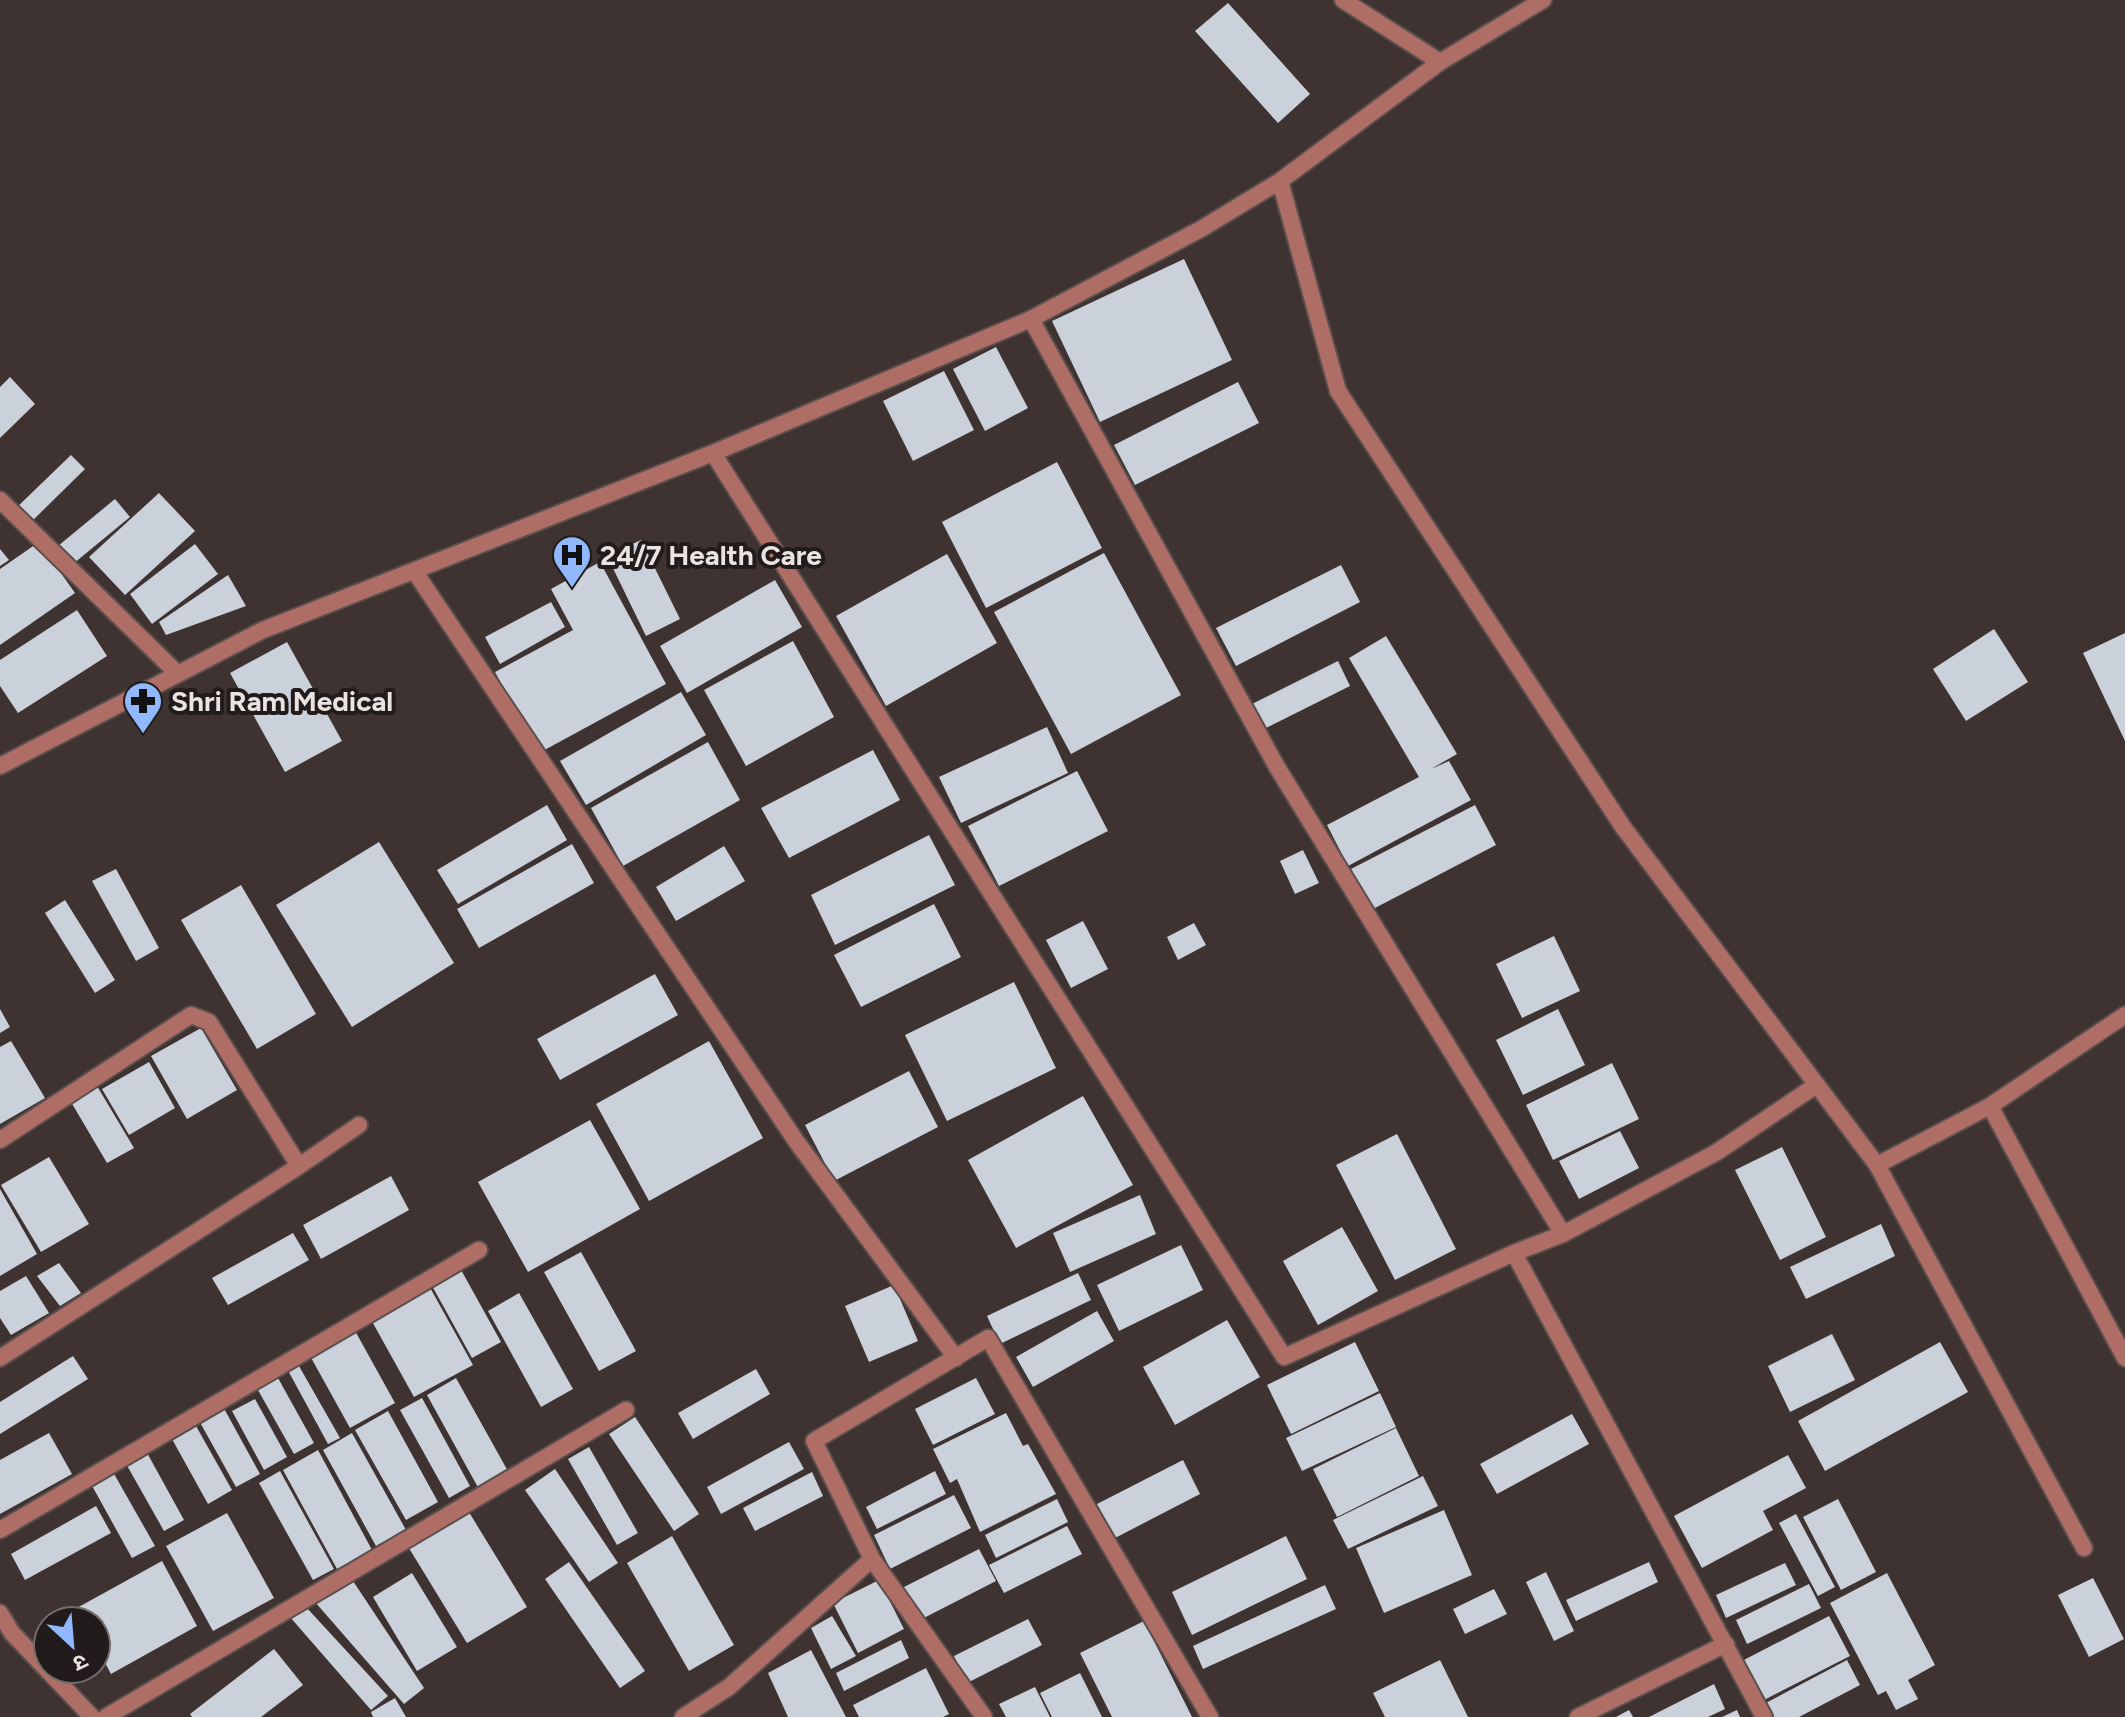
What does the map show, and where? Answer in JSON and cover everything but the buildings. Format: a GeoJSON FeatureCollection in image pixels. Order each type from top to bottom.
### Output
{"type":"FeatureCollection","features":[{"type":"Feature","properties":{"kind":"street"},"geometry":{"type":"LineString","coordinates":[[1343,0],[1440,62]]}},
{"type":"Feature","properties":{"kind":"street"},"geometry":{"type":"LineString","coordinates":[[0,766],[263,630],[713,453],[1031,319],[1201,229],[1280,181],[1440,62],[1543,0]]}},
{"type":"Feature","properties":{"kind":"street"},"geometry":{"type":"LineString","coordinates":[[1280,181],[1338,391],[1623,827],[1877,1165],[2084,1548]]}},
{"type":"Feature","properties":{"kind":"street"},"geometry":{"type":"LineString","coordinates":[[1031,319],[1277,767],[1563,1234]]}},
{"type":"Feature","properties":{"kind":"street"},"geometry":{"type":"LineString","coordinates":[[713,453],[1284,1357],[1563,1234],[1717,1152],[1815,1086]]}},
{"type":"Feature","properties":{"kind":"street"},"geometry":{"type":"LineString","coordinates":[[0,500],[177,673]]}},
{"type":"Feature","properties":{"kind":"street"},"geometry":{"type":"LineString","coordinates":[[415,572],[787,1129],[956,1358]]}},
{"type":"Feature","properties":{"kind":"street"},"geometry":{"type":"LineString","coordinates":[[0,1140],[191,1015],[209,1022],[299,1166]]}},
{"type":"Feature","properties":{"kind":"street"},"geometry":{"type":"LineString","coordinates":[[1877,1165],[1990,1106],[2125,1015]]}},
{"type":"Feature","properties":{"kind":"street"},"geometry":{"type":"LineString","coordinates":[[1990,1106],[2125,1358]]}},
{"type":"Feature","properties":{"kind":"street"},"geometry":{"type":"LineString","coordinates":[[0,1358],[359,1125]]}},
{"type":"Feature","properties":{"kind":"street"},"geometry":{"type":"LineString","coordinates":[[0,1530],[479,1250]]}},
{"type":"Feature","properties":{"kind":"street"},"geometry":{"type":"LineString","coordinates":[[1514,1253],[1764,1717]]}},
{"type":"Feature","properties":{"kind":"street"},"geometry":{"type":"LineString","coordinates":[[984,1717],[872,1559],[814,1441],[988,1338],[1210,1717]]}},
{"type":"Feature","properties":{"kind":"street"},"geometry":{"type":"LineString","coordinates":[[106,1717],[626,1410]]}},
{"type":"Feature","properties":{"kind":"street"},"geometry":{"type":"LineString","coordinates":[[683,1717],[729,1687],[872,1559]]}},
{"type":"Feature","properties":{"kind":"street"},"geometry":{"type":"LineString","coordinates":[[0,1613],[12,1633],[92,1717]]}},
{"type":"Feature","properties":{"kind":"street"},"geometry":{"type":"LineString","coordinates":[[1578,1717],[1726,1644]]}},
{"type":"Feature","properties":{"kind":"place","name":"24/7 Health Care"},"geometry":{"type":"Point","coordinates":[572,589]}},
{"type":"Feature","properties":{"kind":"place","name":"Shri Ram Medical"},"geometry":{"type":"Point","coordinates":[143,735]}}]}
